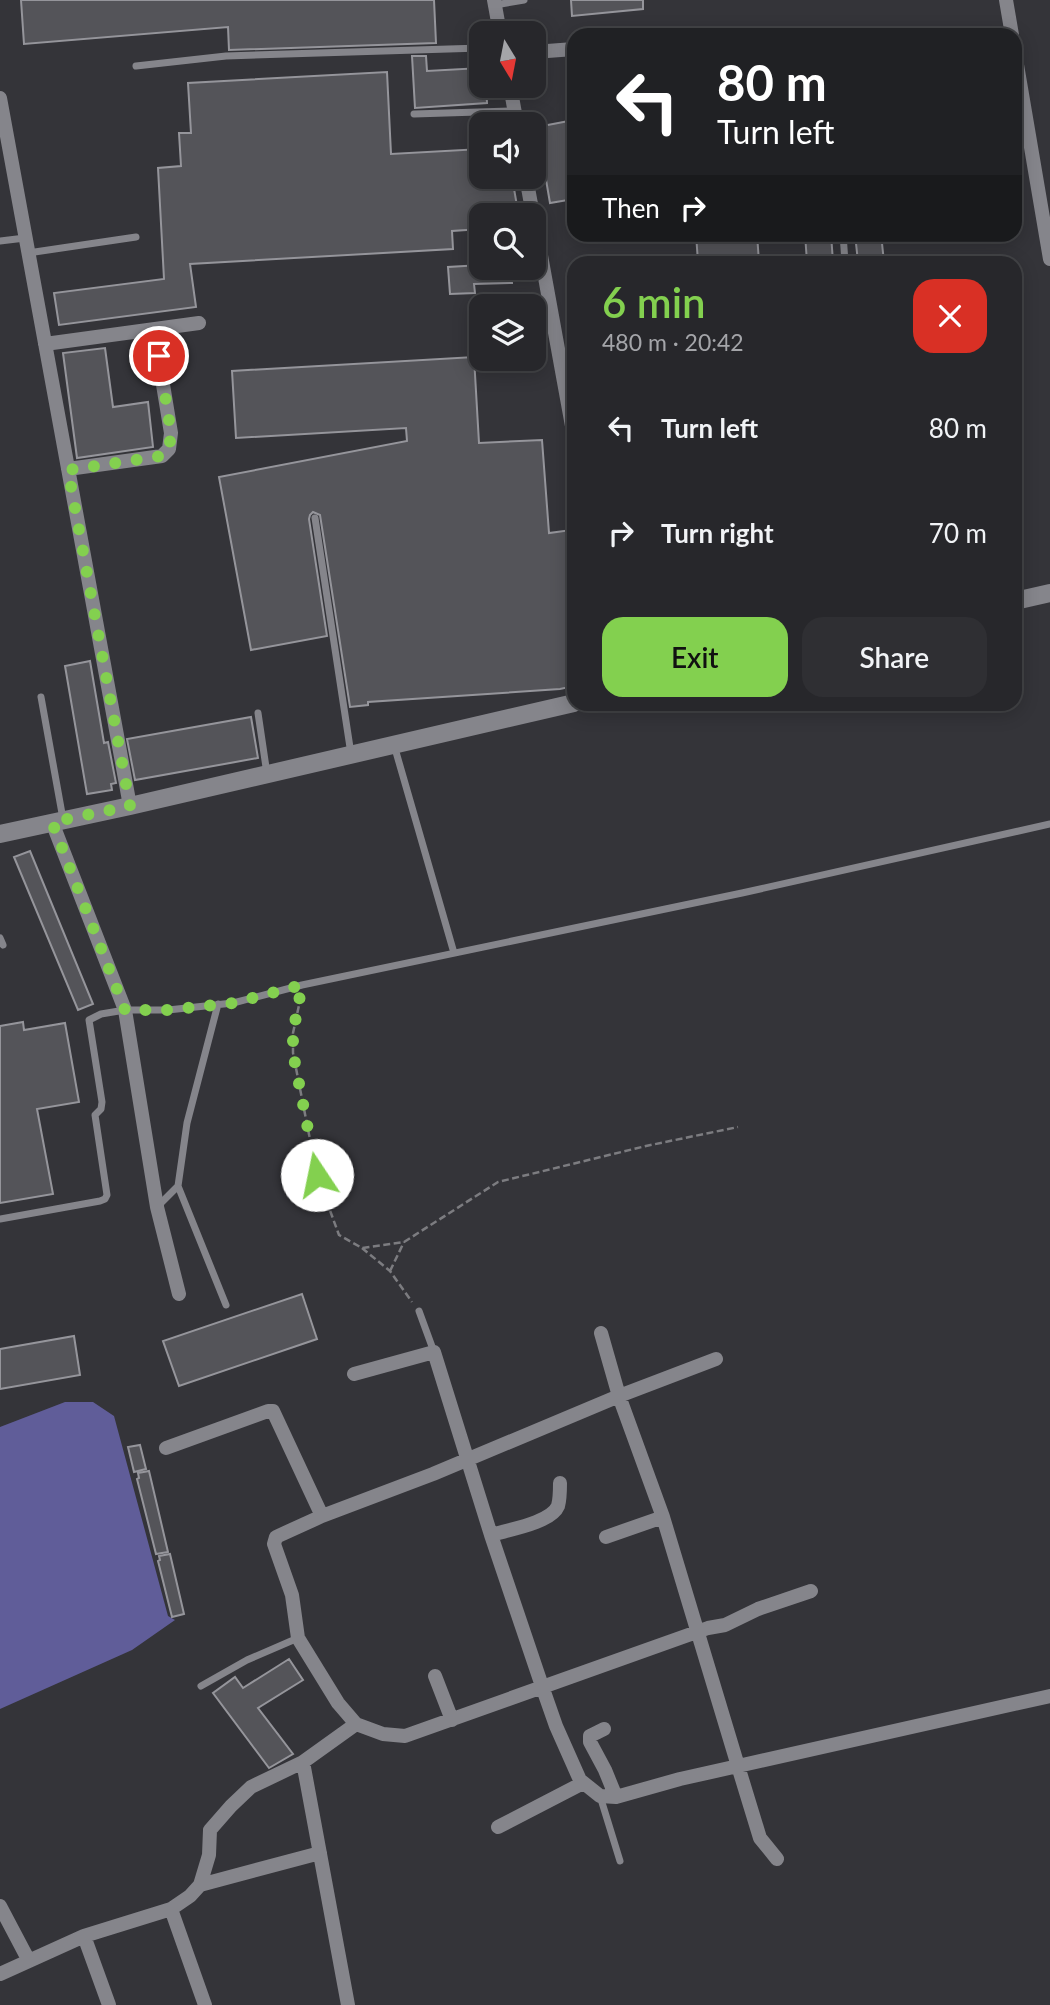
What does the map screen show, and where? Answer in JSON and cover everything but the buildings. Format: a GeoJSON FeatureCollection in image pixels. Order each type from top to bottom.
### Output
{"type":"FeatureCollection","features":[{"type":"Feature","properties":{"kind":"street"},"geometry":{"type":"LineString","coordinates":[[1006,0],[1011,28]]}},
{"type":"Feature","properties":{"kind":"street"},"geometry":{"type":"LineString","coordinates":[[495,2],[498,21]]}},
{"type":"Feature","properties":{"kind":"street"},"geometry":{"type":"LineString","coordinates":[[546,51],[567,50]]}},
{"type":"Feature","properties":{"kind":"street"},"geometry":{"type":"LineString","coordinates":[[1022,88],[1045,204],[1050,259]]}},
{"type":"Feature","properties":{"kind":"street"},"geometry":{"type":"LineString","coordinates":[[0,98],[130,806]]}},
{"type":"Feature","properties":{"kind":"street"},"geometry":{"type":"LineString","coordinates":[[546,280],[567,398]]}},
{"type":"Feature","properties":{"kind":"street"},"geometry":{"type":"LineString","coordinates":[[45,344],[199,323]]}},
{"type":"Feature","properties":{"kind":"street"},"geometry":{"type":"LineString","coordinates":[[68,470],[162,456],[169,449],[171,433],[154,330]]}},
{"type":"Feature","properties":{"kind":"street"},"geometry":{"type":"LineString","coordinates":[[1022,599],[1050,593]]}},
{"type":"Feature","properties":{"kind":"street"},"geometry":{"type":"LineString","coordinates":[[0,834],[567,705]]}},
{"type":"Feature","properties":{"kind":"street"},"geometry":{"type":"LineString","coordinates":[[58,821],[125,1010],[157,1207],[179,1294]]}},
{"type":"Feature","properties":{"kind":"street"},"geometry":{"type":"LineString","coordinates":[[601,1332],[619,1396],[663,1517],[760,1838],[777,1858]]}},
{"type":"Feature","properties":{"kind":"street"},"geometry":{"type":"LineString","coordinates":[[354,1374],[434,1352],[491,1535],[556,1726],[580,1780],[600,1797],[616,1797],[680,1779],[1050,1696]]}},
{"type":"Feature","properties":{"kind":"street"},"geometry":{"type":"LineString","coordinates":[[716,1359],[322,1516],[276,1537],[274,1544],[292,1595],[298,1638],[338,1703],[356,1724],[383,1734],[405,1736],[697,1632],[725,1625],[758,1609],[811,1591]]}},
{"type":"Feature","properties":{"kind":"street"},"geometry":{"type":"LineString","coordinates":[[166,1448],[268,1410],[273,1411],[322,1516]]}},
{"type":"Feature","properties":{"kind":"street"},"geometry":{"type":"LineString","coordinates":[[491,1535],[538,1522],[552,1514],[558,1506],[560,1483]]}},
{"type":"Feature","properties":{"kind":"street"},"geometry":{"type":"LineString","coordinates":[[606,1537],[663,1517]]}},
{"type":"Feature","properties":{"kind":"street"},"geometry":{"type":"LineString","coordinates":[[435,1676],[452,1720]]}},
{"type":"Feature","properties":{"kind":"street"},"geometry":{"type":"LineString","coordinates":[[0,1974],[84,1936],[171,1909],[190,1896],[200,1885],[209,1855],[210,1830],[231,1806],[251,1787],[303,1762],[356,1724]]}},
{"type":"Feature","properties":{"kind":"street"},"geometry":{"type":"LineString","coordinates":[[604,1729],[590,1736],[590,1742],[616,1797]]}},
{"type":"Feature","properties":{"kind":"street"},"geometry":{"type":"LineString","coordinates":[[303,1762],[348,2005]]}},
{"type":"Feature","properties":{"kind":"street"},"geometry":{"type":"LineString","coordinates":[[498,1827],[583,1783]]}},
{"type":"Feature","properties":{"kind":"street"},"geometry":{"type":"LineString","coordinates":[[200,1885],[320,1853]]}},
{"type":"Feature","properties":{"kind":"street"},"geometry":{"type":"LineString","coordinates":[[0,1906],[29,1961]]}},
{"type":"Feature","properties":{"kind":"street"},"geometry":{"type":"LineString","coordinates":[[171,1909],[205,2005]]}},
{"type":"Feature","properties":{"kind":"street"},"geometry":{"type":"LineString","coordinates":[[84,1936],[109,2005]]}},
{"type":"Feature","properties":{"kind":"lane"},"geometry":{"type":"LineString","coordinates":[[495,2],[524,0]]}},
{"type":"Feature","properties":{"kind":"lane"},"geometry":{"type":"LineString","coordinates":[[136,66],[226,56],[469,48]]}},
{"type":"Feature","properties":{"kind":"lane"},"geometry":{"type":"LineString","coordinates":[[414,114],[469,116]]}},
{"type":"Feature","properties":{"kind":"lane"},"geometry":{"type":"LineString","coordinates":[[0,241],[27,246],[136,236]]}},
{"type":"Feature","properties":{"kind":"lane"},"geometry":{"type":"LineString","coordinates":[[315,518],[351,754]]}},
{"type":"Feature","properties":{"kind":"lane"},"geometry":{"type":"LineString","coordinates":[[41,697],[58,821]]}},
{"type":"Feature","properties":{"kind":"lane"},"geometry":{"type":"LineString","coordinates":[[258,713],[267,774]]}},
{"type":"Feature","properties":{"kind":"lane"},"geometry":{"type":"LineString","coordinates":[[394,744],[454,953]]}},
{"type":"Feature","properties":{"kind":"lane"},"geometry":{"type":"LineString","coordinates":[[0,1219],[106,1199],[95,1115],[101,1109],[102,1102],[89,1020],[101,1014],[233,1003],[302,985],[728,896],[1050,824]]}},
{"type":"Feature","properties":{"kind":"lane"},"geometry":{"type":"LineString","coordinates":[[218,1004],[187,1123],[178,1186],[226,1305]]}},
{"type":"Feature","properties":{"kind":"lane"},"geometry":{"type":"LineString","coordinates":[[157,1207],[178,1186]]}},
{"type":"Feature","properties":{"kind":"lane"},"geometry":{"type":"LineString","coordinates":[[419,1311],[434,1352]]}},
{"type":"Feature","properties":{"kind":"lane"},"geometry":{"type":"LineString","coordinates":[[201,1686],[247,1660],[298,1638]]}},
{"type":"Feature","properties":{"kind":"lane"},"geometry":{"type":"LineString","coordinates":[[600,1797],[620,1861]]}},
{"type":"Feature","properties":{"kind":"path"},"geometry":{"type":"LineString","coordinates":[[302,985],[293,1033],[293,1053],[317,1175],[339,1235],[362,1248],[390,1271],[413,1304]]}},
{"type":"Feature","properties":{"kind":"path"},"geometry":{"type":"LineString","coordinates":[[362,1248],[404,1242],[498,1182],[738,1127]]}},
{"type":"Feature","properties":{"kind":"path"},"geometry":{"type":"LineString","coordinates":[[390,1271],[404,1242]]}},
{"type":"Feature","properties":{"kind":"shaded area"},"geometry":{"type":"Polygon","coordinates":[[[65,1402],[93,1402],[114,1416],[168,1616],[175,1620],[132,1650],[0,1709],[0,1427],[65,1402]]]}},
{"type":"Feature","properties":{"kind":"route"},"geometry":{"type":"LineString","coordinates":[[159,356],[171,433],[169,449],[162,456],[68,470],[130,806],[52,822],[125,1010],[168,1010],[233,1003],[302,985],[293,1033],[293,1053],[317,1175]]}}]}
